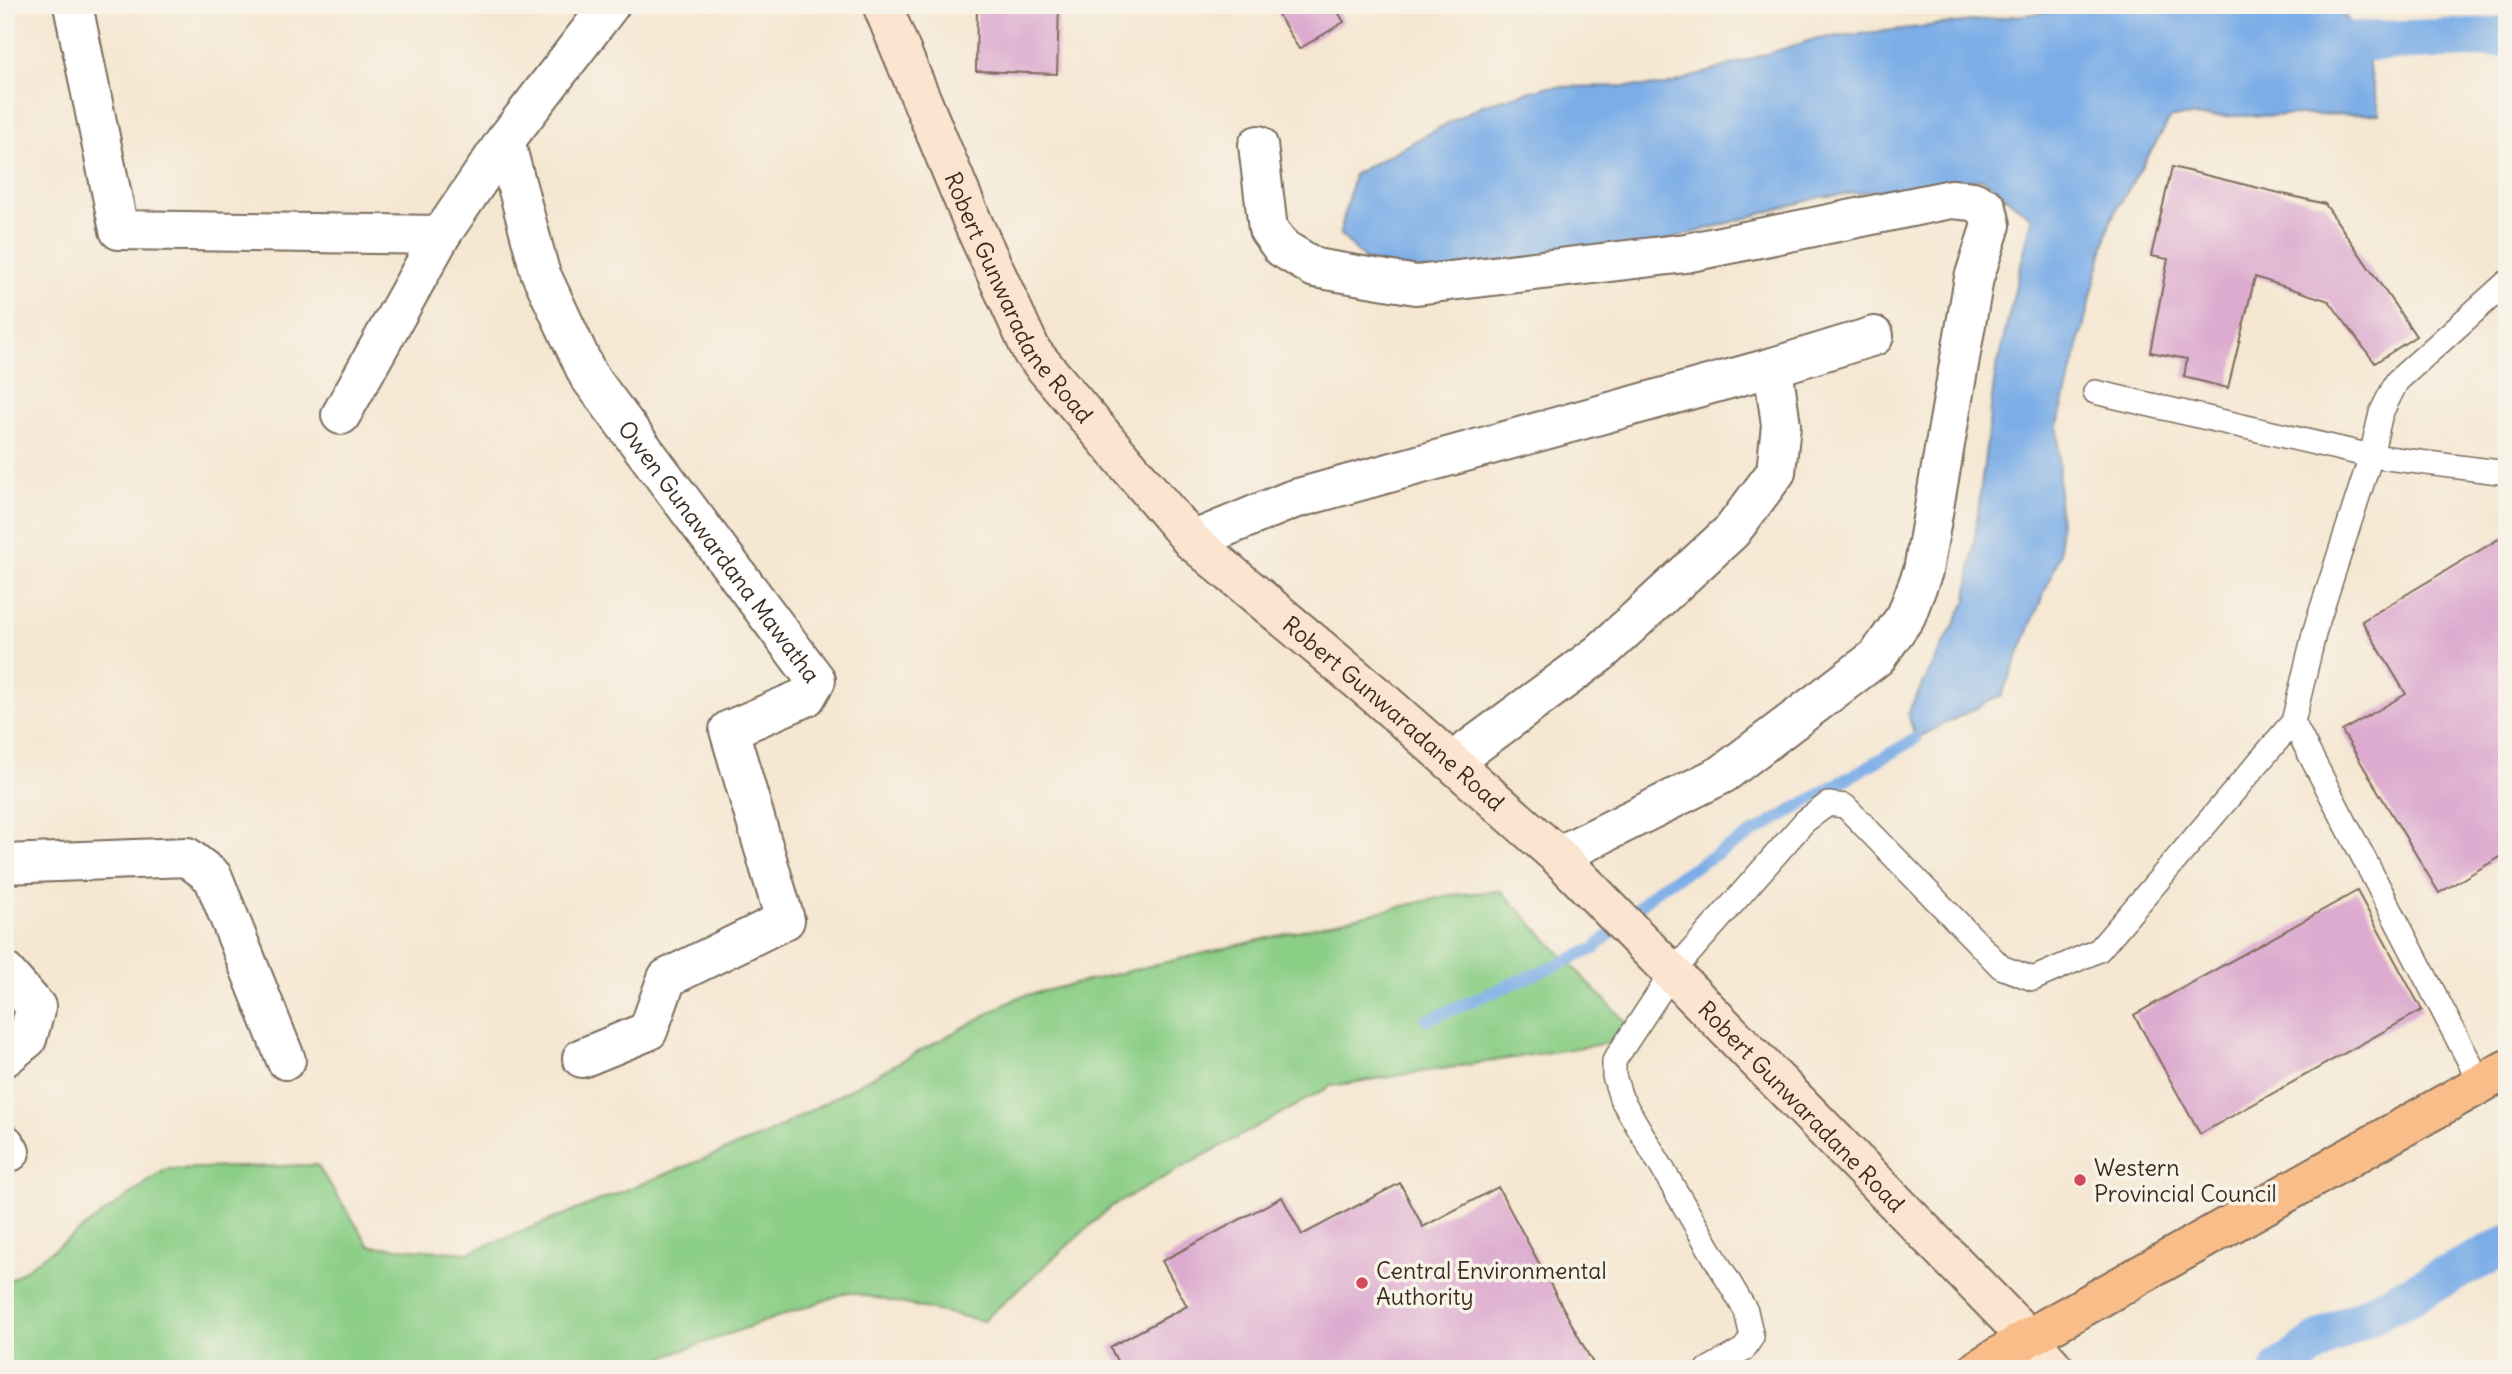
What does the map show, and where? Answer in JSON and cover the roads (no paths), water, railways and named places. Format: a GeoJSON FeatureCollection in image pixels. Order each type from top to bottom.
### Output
{"type":"FeatureCollection","features":[{"type":"Feature","properties":{"kind":"main road"},"geometry":{"type":"LineString","coordinates":[[1978,1369],[2028,1338],[2494,1077]]}},
{"type":"Feature","properties":{"kind":"street"},"geometry":{"type":"LineString","coordinates":[[73,5],[119,230],[441,235]]}},
{"type":"Feature","properties":{"kind":"street"},"geometry":{"type":"LineString","coordinates":[[341,415],[441,235],[505,141],[610,5]]}},
{"type":"Feature","properties":{"kind":"street","name":"Robert Gunwaradane Road"},"geometry":{"type":"LineString","coordinates":[[882,5],[973,223],[1032,352],[1192,541],[1558,856],[2028,1338],[2055,1369]]}},
{"type":"Feature","properties":{"kind":"street","name":"Owen Gunawardana Mawatha"},"geometry":{"type":"LineString","coordinates":[[505,141],[540,272],[588,374],[816,680],[806,697],[729,730],[785,920],[667,978],[648,1031],[582,1058]]}},
{"type":"Feature","properties":{"kind":"street"},"geometry":{"type":"LineString","coordinates":[[1258,145],[1268,229],[1282,248],[1315,268],[1416,285],[1686,253],[1951,199],[1973,201],[1987,208],[1991,225],[1974,278],[1923,571],[1906,616],[1877,657],[1723,774],[1558,856]]}},
{"type":"Feature","properties":{"kind":"street"},"geometry":{"type":"LineString","coordinates":[[1192,541],[1291,500],[1773,367],[1874,336]]}},
{"type":"Feature","properties":{"kind":"street"},"geometry":{"type":"LineString","coordinates":[[1452,762],[1600,653],[1732,531],[1776,472],[1781,425],[1773,367]]}},
{"type":"Feature","properties":{"kind":"street"},"geometry":{"type":"LineString","coordinates":[[5,864],[187,856],[213,877],[286,1060]]}},
{"type":"Feature","properties":{"kind":"street"},"geometry":{"type":"LineString","coordinates":[[5,972],[36,1007],[27,1039],[5,1057]]}},
{"type":"Feature","properties":{"kind":"lane"},"geometry":{"type":"LineString","coordinates":[[1708,1369],[1744,1349],[1752,1336],[1746,1311],[1621,1098],[1614,1076],[1614,1061],[1660,960],[1805,821],[1828,804],[1845,806],[2001,967],[2033,979],[2099,950],[2293,722],[2315,630],[2371,456],[2381,413],[2397,381],[2507,282]]}},
{"type":"Feature","properties":{"kind":"lane"},"geometry":{"type":"LineString","coordinates":[[2095,392],[2371,456],[2507,473]]}},
{"type":"Feature","properties":{"kind":"lane"},"geometry":{"type":"LineString","coordinates":[[2293,722],[2494,1077]]}},
{"type":"Feature","properties":{"kind":"water"},"geometry":{"type":"Polygon","coordinates":[[[2111,5],[2337,5],[2363,41],[2380,114],[2171,117],[2111,219],[2058,424],[2060,554],[2002,695],[1915,739],[1908,712],[1967,600],[1995,375],[2032,218],[1983,179],[1821,197],[1521,281],[1370,265],[1340,234],[1354,174],[1482,105],[1546,87],[1663,86],[1815,39],[2111,5]]]}},
{"type":"Feature","properties":{"kind":"waterway"},"geometry":{"type":"LineString","coordinates":[[2307,43],[2507,37]]}},
{"type":"Feature","properties":{"kind":"waterway"},"geometry":{"type":"LineString","coordinates":[[1427,1020],[1594,949],[1660,887],[1915,739]]}},
{"type":"Feature","properties":{"kind":"waterway"},"geometry":{"type":"LineString","coordinates":[[2281,1369],[2326,1337],[2507,1245]]}},
{"type":"Feature","properties":{"kind":"place","name":"Western Provincial Council"},"geometry":{"type":"Point","coordinates":[2080,1180]}},
{"type":"Feature","properties":{"kind":"place","name":"Central Environmental Authority"},"geometry":{"type":"Point","coordinates":[1362,1283]}}]}
